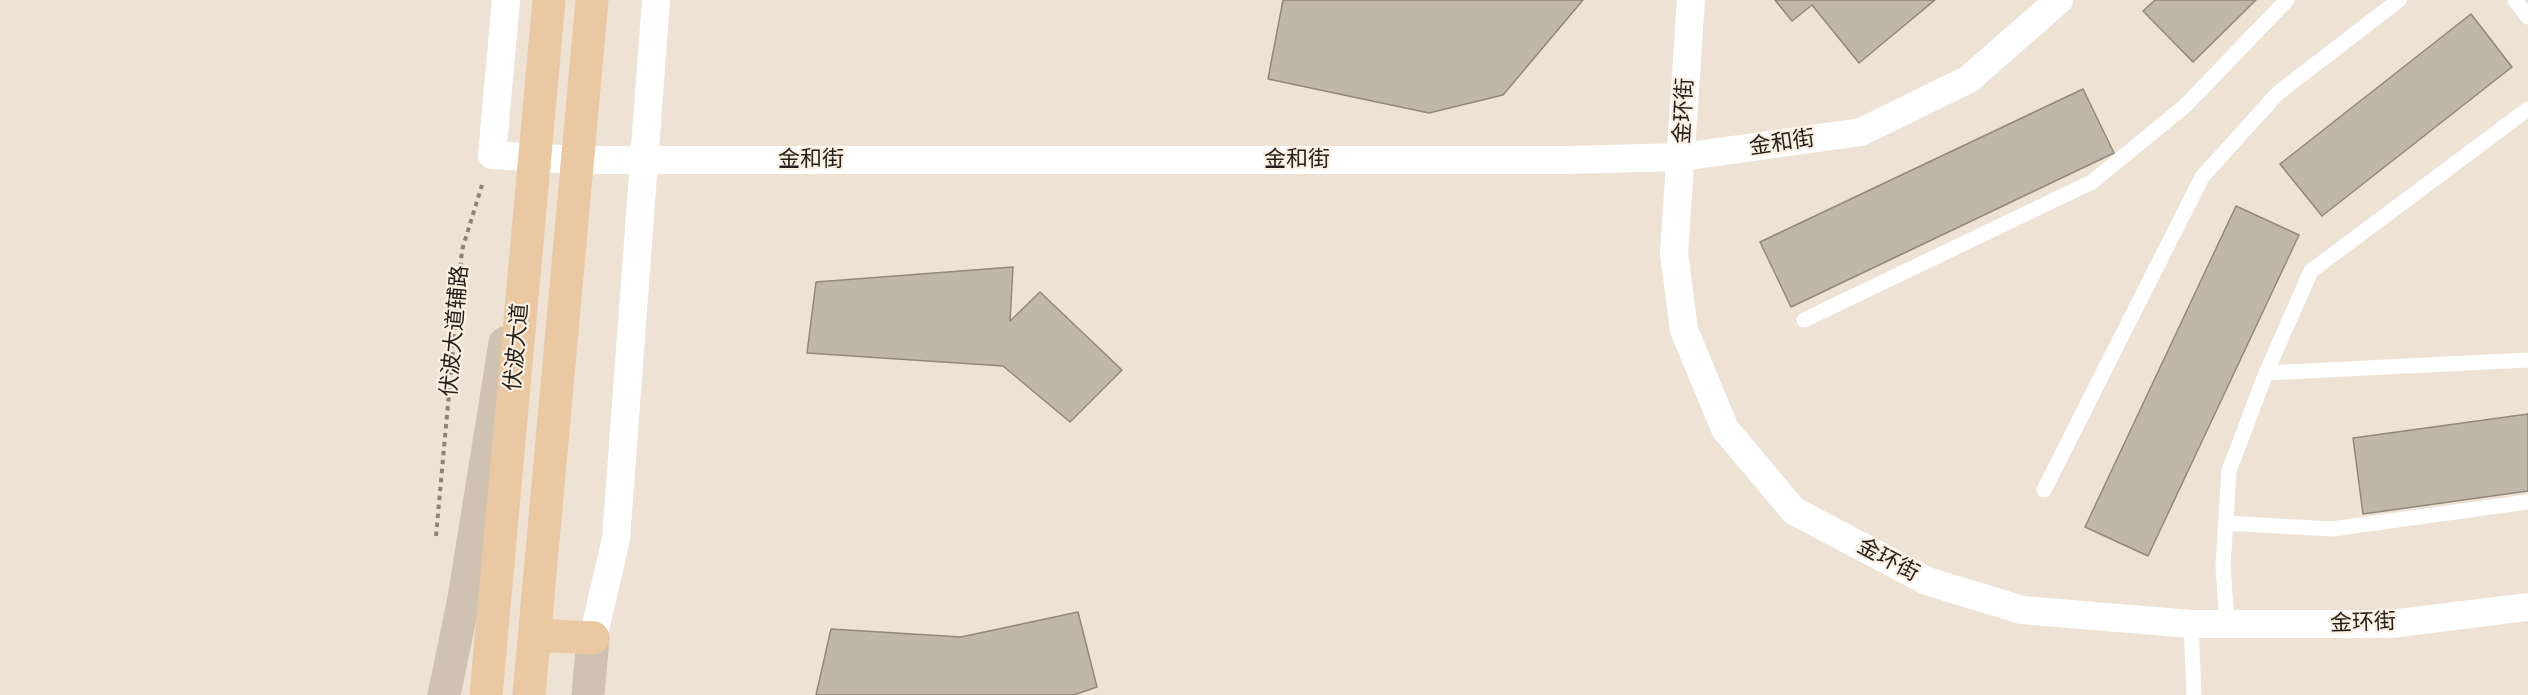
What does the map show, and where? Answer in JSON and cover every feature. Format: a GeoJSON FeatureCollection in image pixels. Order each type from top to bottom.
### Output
{"type":"FeatureCollection","features":[{"type":"Feature","properties":{"kind":"main road","name":"伏波大道"},"geometry":{"type":"LineString","coordinates":[[486,695],[549,0]]}},
{"type":"Feature","properties":{"kind":"main road","name":"伏波大道"},"geometry":{"type":"LineString","coordinates":[[529,695],[592,0]]}},
{"type":"Feature","properties":{"kind":"main road"},"geometry":{"type":"LineString","coordinates":[[444,695],[464,598],[534,157]]}},
{"type":"Feature","properties":{"kind":"main road"},"geometry":{"type":"LineString","coordinates":[[535,635],[593,638],[588,695]]}},
{"type":"Feature","properties":{"kind":"street"},"geometry":{"type":"LineString","coordinates":[[492,154],[506,0]]}},
{"type":"Feature","properties":{"kind":"street"},"geometry":{"type":"LineString","coordinates":[[593,638],[616,539],[656,0]]}},
{"type":"Feature","properties":{"kind":"street","name":"金环街"},"geometry":{"type":"LineString","coordinates":[[1691,0],[1674,253],[1684,330],[1725,429],[1794,511],[1927,581],[2022,610],[2191,624],[2391,624],[2528,607]]}},
{"type":"Feature","properties":{"kind":"street","name":"金和街"},"geometry":{"type":"LineString","coordinates":[[492,154],[578,160],[1566,160],[1682,157],[1861,132],[1969,79],[2059,0]]}},
{"type":"Feature","properties":{"kind":"lane"},"geometry":{"type":"LineString","coordinates":[[1804,320],[2092,182],[2185,106],[2287,0]]}},
{"type":"Feature","properties":{"kind":"lane"},"geometry":{"type":"LineString","coordinates":[[2044,490],[2202,177],[2278,93],[2399,0]]}},
{"type":"Feature","properties":{"kind":"lane"},"geometry":{"type":"LineString","coordinates":[[2515,0],[2528,17]]}},
{"type":"Feature","properties":{"kind":"lane"},"geometry":{"type":"LineString","coordinates":[[2227,624],[2223,566],[2229,471],[2266,373],[2311,271],[2526,115]]}},
{"type":"Feature","properties":{"kind":"lane"},"geometry":{"type":"LineString","coordinates":[[2266,373],[2528,360]]}},
{"type":"Feature","properties":{"kind":"lane"},"geometry":{"type":"LineString","coordinates":[[2224,523],[2332,529],[2528,502]]}},
{"type":"Feature","properties":{"kind":"lane"},"geometry":{"type":"LineString","coordinates":[[2191,624],[2194,695]]}},
{"type":"Feature","properties":{"kind":"path","name":"伏波大道辅路"},"geometry":{"type":"LineString","coordinates":[[435,547],[462,250],[492,154]]}},
{"type":"Feature","properties":{"kind":"building"},"geometry":{"type":"Polygon","coordinates":[[[1283,0],[1583,0],[1503,95],[1429,113],[1268,79],[1283,0]]]}},
{"type":"Feature","properties":{"kind":"building"},"geometry":{"type":"Polygon","coordinates":[[[1775,0],[1935,0],[1859,63],[1812,5],[1792,21],[1775,0]]]}},
{"type":"Feature","properties":{"kind":"building"},"geometry":{"type":"Polygon","coordinates":[[[2155,0],[2256,0],[2193,62],[2143,11],[2155,0]]]}},
{"type":"Feature","properties":{"kind":"building"},"geometry":{"type":"Polygon","coordinates":[[[2471,14],[2512,67],[2322,216],[2280,164],[2471,14]]]}},
{"type":"Feature","properties":{"kind":"building"},"geometry":{"type":"Polygon","coordinates":[[[2083,89],[2114,153],[1791,307],[1760,242],[2083,89]]]}},
{"type":"Feature","properties":{"kind":"building"},"geometry":{"type":"Polygon","coordinates":[[[2236,206],[2299,235],[2148,556],[2085,527],[2236,206]]]}},
{"type":"Feature","properties":{"kind":"building"},"geometry":{"type":"Polygon","coordinates":[[[1013,267],[1010,321],[1040,292],[1122,370],[1070,422],[1003,366],[807,353],[816,282],[1013,267]]]}},
{"type":"Feature","properties":{"kind":"building"},"geometry":{"type":"Polygon","coordinates":[[[2528,414],[2528,491],[2363,514],[2353,438],[2528,414]]]}},
{"type":"Feature","properties":{"kind":"building"},"geometry":{"type":"Polygon","coordinates":[[[1078,612],[1097,687],[1074,695],[816,695],[831,629],[961,637],[1078,612]]]}}]}
